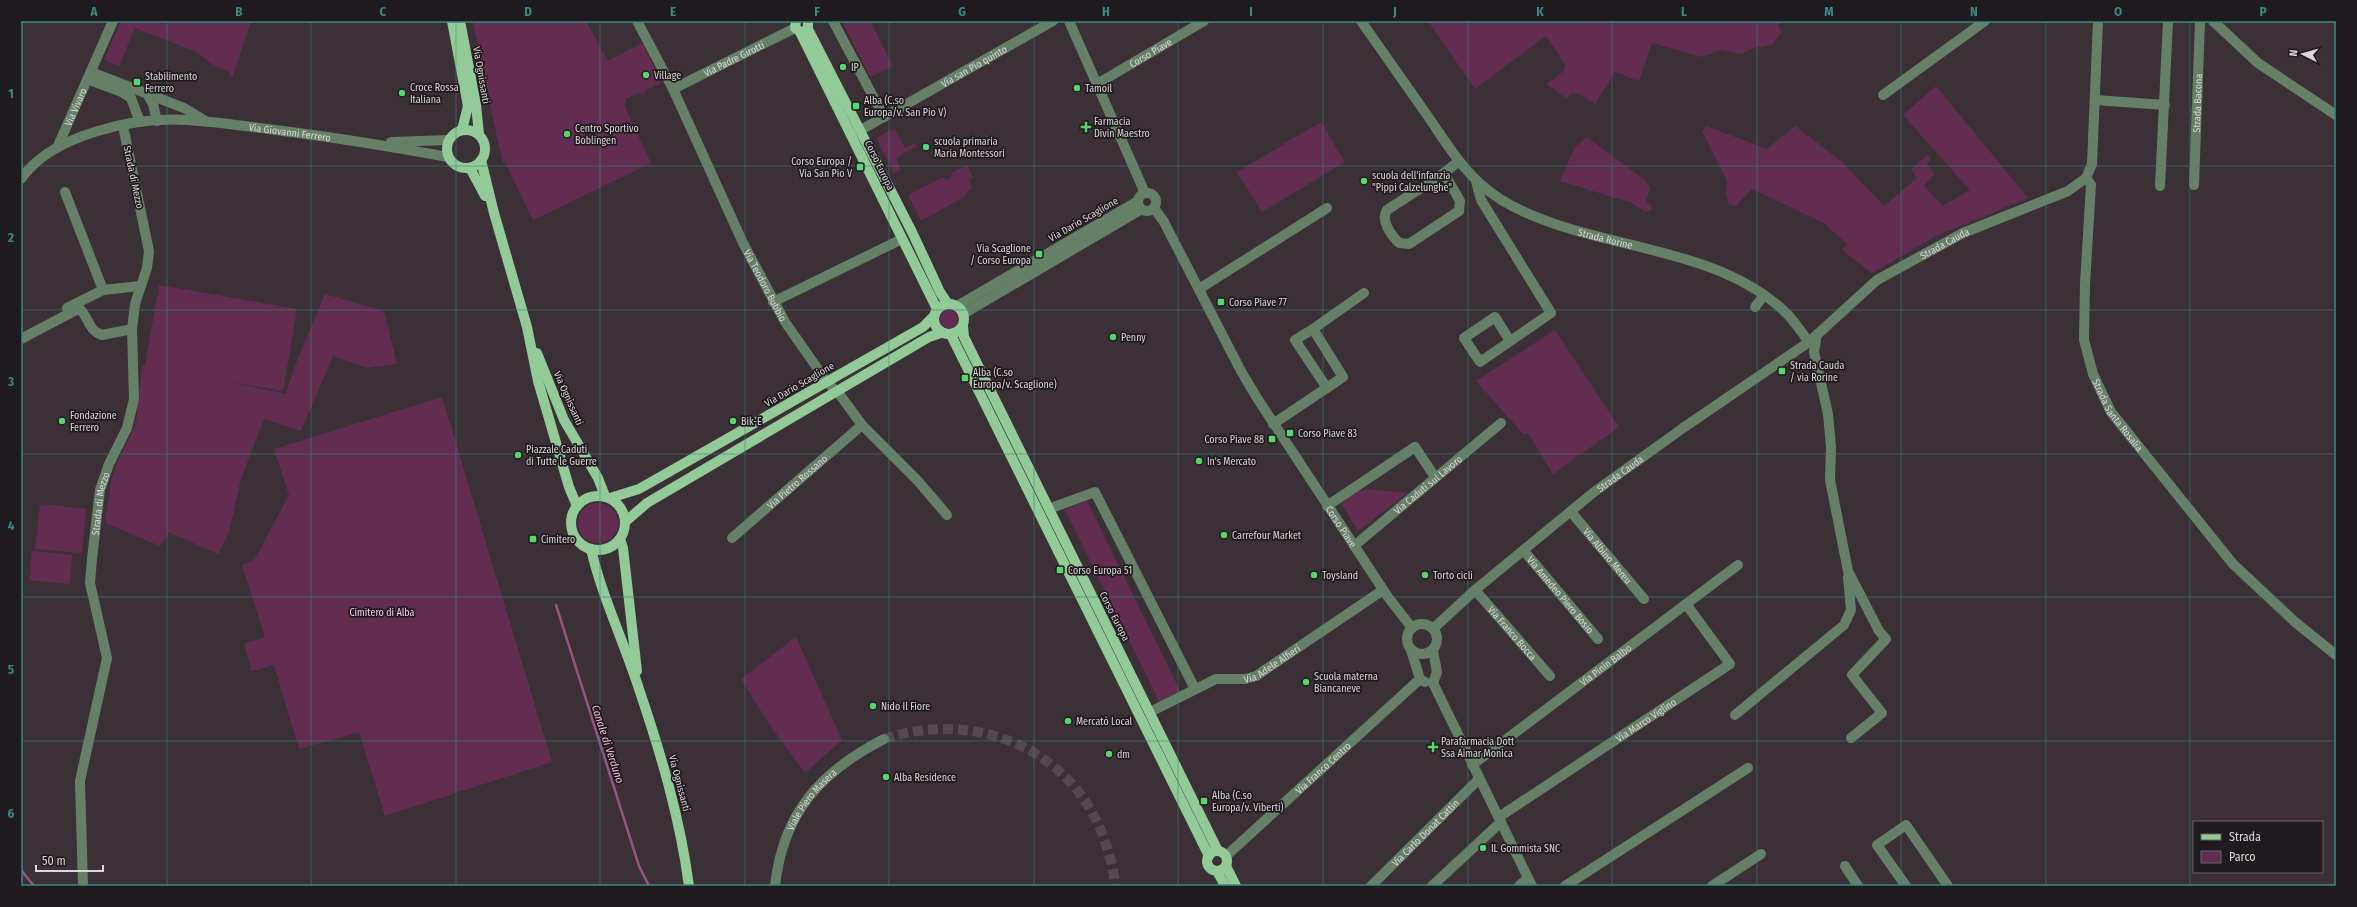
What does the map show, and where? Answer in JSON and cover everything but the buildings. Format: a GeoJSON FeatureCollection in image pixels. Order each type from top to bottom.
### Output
{"type":"FeatureCollection","features":[{"type":"Feature","properties":{"kind":"main road","name":"Via Ognissanti"},"geometry":{"type":"LineString","coordinates":[[452,21],[468,106],[462,130]]}},
{"type":"Feature","properties":{"kind":"main road","name":"Via Ognissanti"},"geometry":{"type":"LineString","coordinates":[[460,21],[476,105],[478,134]]}},
{"type":"Feature","properties":{"kind":"main road","name":"Corso Europa"},"geometry":{"type":"LineString","coordinates":[[802,24],[856,132],[940,292],[956,308],[963,326],[964,337],[1150,712],[1222,861],[1225,886]]}},
{"type":"Feature","properties":{"kind":"main road"},"geometry":{"type":"LineString","coordinates":[[462,130],[474,131],[478,134],[484,144],[484,155],[481,160],[470,168],[457,166],[448,157],[446,152],[448,140],[452,135],[462,130]]}},
{"type":"Feature","properties":{"kind":"main road","name":"Corso Europa"},"geometry":{"type":"LineString","coordinates":[[856,132],[935,313],[935,326],[946,334]]}},
{"type":"Feature","properties":{"kind":"main road","name":"Via Ognissanti"},"geometry":{"type":"LineString","coordinates":[[481,160],[494,213],[527,327],[538,381],[569,487],[577,506]]}},
{"type":"Feature","properties":{"kind":"main road","name":"Via Ognissanti"},"geometry":{"type":"LineString","coordinates":[[470,168],[494,213]]}},
{"type":"Feature","properties":{"kind":"main road","name":"Via Dario Scaglione"},"geometry":{"type":"LineString","coordinates":[[608,497],[639,489],[922,327],[935,313],[956,308]]}},
{"type":"Feature","properties":{"kind":"main road"},"geometry":{"type":"LineString","coordinates":[[625,522],[647,504],[929,336],[946,334],[963,326]]}},
{"type":"Feature","properties":{"kind":"main road","name":"Via Ognissanti"},"geometry":{"type":"LineString","coordinates":[[527,327],[564,420],[608,497]]}},
{"type":"Feature","properties":{"kind":"main road"},"geometry":{"type":"LineString","coordinates":[[946,334],[1209,856],[1208,866],[1222,861]]}},
{"type":"Feature","properties":{"kind":"main road"},"geometry":{"type":"LineString","coordinates":[[590,497],[608,497],[621,508],[625,522],[620,539],[607,548],[591,549],[580,543],[571,525],[577,506],[590,497]]}},
{"type":"Feature","properties":{"kind":"main road","name":"Via Ognissanti"},"geometry":{"type":"LineString","coordinates":[[620,539],[623,548],[639,689]]}},
{"type":"Feature","properties":{"kind":"main road","name":"Via Ognissanti"},"geometry":{"type":"LineString","coordinates":[[591,549],[597,575],[639,689],[670,787],[683,846],[689,886]]}},
{"type":"Feature","properties":{"kind":"main road"},"geometry":{"type":"LineString","coordinates":[[1209,856],[1222,861],[1236,886]]}},
{"type":"Feature","properties":{"kind":"street","name":"Via Vivaro"},"geometry":{"type":"LineString","coordinates":[[57,148],[112,21]]}},
{"type":"Feature","properties":{"kind":"street","name":"Via Teodoro Bubbio"},"geometry":{"type":"LineString","coordinates":[[637,21],[673,89],[773,302],[827,382],[836,391],[862,425],[918,481],[947,515]]}},
{"type":"Feature","properties":{"kind":"street"},"geometry":{"type":"LineString","coordinates":[[833,21],[884,117]]}},
{"type":"Feature","properties":{"kind":"street","name":"Via san Pio quinto"},"geometry":{"type":"LineString","coordinates":[[856,132],[1053,21]]}},
{"type":"Feature","properties":{"kind":"street","name":"Corso Piave"},"geometry":{"type":"LineString","coordinates":[[1069,21],[1097,84],[1142,201],[1155,198],[1156,203],[1154,208],[1164,222],[1240,371],[1383,590],[1412,628]]}},
{"type":"Feature","properties":{"kind":"street","name":"Corso Piave"},"geometry":{"type":"LineString","coordinates":[[1097,84],[1204,21]]}},
{"type":"Feature","properties":{"kind":"street","name":"Strada Rorine"},"geometry":{"type":"LineString","coordinates":[[1361,21],[1450,152],[1476,181],[1500,199],[1533,216],[1717,270],[1756,288],[1785,312],[1809,342]]}},
{"type":"Feature","properties":{"kind":"street"},"geometry":{"type":"LineString","coordinates":[[1883,95],[1985,21]]}},
{"type":"Feature","properties":{"kind":"street"},"geometry":{"type":"LineString","coordinates":[[2086,178],[2092,164],[2098,21]]}},
{"type":"Feature","properties":{"kind":"street"},"geometry":{"type":"LineString","coordinates":[[2160,186],[2168,21]]}},
{"type":"Feature","properties":{"kind":"street","name":"Strada Bacona"},"geometry":{"type":"LineString","coordinates":[[2194,185],[2200,21]]}},
{"type":"Feature","properties":{"kind":"street"},"geometry":{"type":"LineString","coordinates":[[2213,21],[2258,63],[2336,116]]}},
{"type":"Feature","properties":{"kind":"street","name":"Via Padre Girotti"},"geometry":{"type":"LineString","coordinates":[[673,89],[802,24]]}},
{"type":"Feature","properties":{"kind":"street","name":"Via Giovanni Ferrero"},"geometry":{"type":"LineString","coordinates":[[89,75],[184,108],[207,122]]}},
{"type":"Feature","properties":{"kind":"street"},"geometry":{"type":"LineString","coordinates":[[89,75],[131,98],[140,122]]}},
{"type":"Feature","properties":{"kind":"street"},"geometry":{"type":"LineString","coordinates":[[147,94],[153,104],[157,121]]}},
{"type":"Feature","properties":{"kind":"street"},"geometry":{"type":"LineString","coordinates":[[2095,100],[2165,105]]}},
{"type":"Feature","properties":{"kind":"street","name":"Via Giovanni Ferrero"},"geometry":{"type":"LineString","coordinates":[[57,148],[88,134],[140,122],[207,122],[373,142],[448,157]]}},
{"type":"Feature","properties":{"kind":"street","name":"Strada di Mezzo"},"geometry":{"type":"LineString","coordinates":[[83,886],[80,781],[107,658],[90,583],[92,559],[100,490],[109,464],[126,428],[134,399],[132,330],[135,304],[147,268],[149,251],[123,126]]}},
{"type":"Feature","properties":{"kind":"street","name":"Via Giovanni Ferrero"},"geometry":{"type":"LineString","coordinates":[[373,142],[448,140]]}},
{"type":"Feature","properties":{"kind":"street"},"geometry":{"type":"LineString","coordinates":[[21,179],[39,160],[57,148]]}},
{"type":"Feature","properties":{"kind":"street"},"geometry":{"type":"LineString","coordinates":[[1444,173],[1460,201],[1459,211],[1409,244],[1399,243],[1384,220],[1387,210],[1444,173],[1459,161]]}},
{"type":"Feature","properties":{"kind":"street","name":"Strada Cauda"},"geometry":{"type":"LineString","coordinates":[[1434,628],[1476,590],[1571,512],[1683,428],[1809,342],[1877,280],[1911,259],[1964,233],[2068,191],[2086,178]]}},
{"type":"Feature","properties":{"kind":"street","name":"Strada Santa Rosalia"},"geometry":{"type":"LineString","coordinates":[[2086,178],[2091,185],[2085,284],[2084,340],[2093,374],[2111,412],[2233,564],[2295,622],[2336,655]]}},
{"type":"Feature","properties":{"kind":"street"},"geometry":{"type":"LineString","coordinates":[[1476,181],[1481,200],[1551,313],[1480,362],[1464,338],[1495,317],[1510,341]]}},
{"type":"Feature","properties":{"kind":"street"},"geometry":{"type":"LineString","coordinates":[[65,192],[103,290]]}},
{"type":"Feature","properties":{"kind":"street"},"geometry":{"type":"LineString","coordinates":[[956,308],[1142,201],[1149,211],[1154,208]]}},
{"type":"Feature","properties":{"kind":"street"},"geometry":{"type":"LineString","coordinates":[[1199,290],[1327,208]]}},
{"type":"Feature","properties":{"kind":"street"},"geometry":{"type":"LineString","coordinates":[[773,302],[902,239]]}},
{"type":"Feature","properties":{"kind":"street"},"geometry":{"type":"LineString","coordinates":[[21,331],[103,290],[140,286]]}},
{"type":"Feature","properties":{"kind":"street"},"geometry":{"type":"LineString","coordinates":[[1327,388],[1295,340],[1364,293]]}},
{"type":"Feature","properties":{"kind":"street"},"geometry":{"type":"LineString","coordinates":[[1755,307],[1764,295]]}},
{"type":"Feature","properties":{"kind":"street"},"geometry":{"type":"LineString","coordinates":[[21,339],[76,310],[81,310],[85,315],[91,329],[102,335],[132,330]]}},
{"type":"Feature","properties":{"kind":"street"},"geometry":{"type":"LineString","coordinates":[[1274,424],[1343,377],[1313,329]]}},
{"type":"Feature","properties":{"kind":"street"},"geometry":{"type":"LineString","coordinates":[[1735,715],[1844,625],[1851,610],[1848,571],[1830,480],[1831,447],[1828,414],[1814,352],[1817,334]]}},
{"type":"Feature","properties":{"kind":"street","name":"Via Caduti sul Lavoro"},"geometry":{"type":"LineString","coordinates":[[1354,546],[1435,477],[1502,423]]}},
{"type":"Feature","properties":{"kind":"street","name":"Via Pietro Rossano"},"geometry":{"type":"LineString","coordinates":[[732,538],[862,425]]}},
{"type":"Feature","properties":{"kind":"street"},"geometry":{"type":"LineString","coordinates":[[1327,506],[1415,447],[1435,477]]}},
{"type":"Feature","properties":{"kind":"street"},"geometry":{"type":"LineString","coordinates":[[1054,507],[1095,492],[1195,689]]}},
{"type":"Feature","properties":{"kind":"street","name":"Via Albino Mereu"},"geometry":{"type":"LineString","coordinates":[[1571,512],[1644,599]]}},
{"type":"Feature","properties":{"kind":"street","name":"Via Amedeo Piero Bosio"},"geometry":{"type":"LineString","coordinates":[[1524,551],[1598,639]]}},
{"type":"Feature","properties":{"kind":"street","name":"Via Pinin Balbo"},"geometry":{"type":"LineString","coordinates":[[1472,764],[1738,565]]}},
{"type":"Feature","properties":{"kind":"street"},"geometry":{"type":"LineString","coordinates":[[1848,571],[1879,631],[1886,639],[1852,675],[1882,713],[1851,738]]}},
{"type":"Feature","properties":{"kind":"street","name":"Via Adele Alfieri"},"geometry":{"type":"LineString","coordinates":[[1150,712],[1216,679],[1245,679],[1256,676],[1383,590]]}},
{"type":"Feature","properties":{"kind":"street","name":"Via Franco Bocca"},"geometry":{"type":"LineString","coordinates":[[1476,590],[1550,676]]}},
{"type":"Feature","properties":{"kind":"street","name":"Via Marco Viglino"},"geometry":{"type":"LineString","coordinates":[[1500,819],[1730,664],[1686,604]]}},
{"type":"Feature","properties":{"kind":"street"},"geometry":{"type":"LineString","coordinates":[[1433,683],[1427,683],[1420,679],[1407,639],[1412,628],[1423,624],[1434,628],[1438,640],[1433,651],[1437,672],[1433,683],[1530,882],[1519,886]]}},
{"type":"Feature","properties":{"kind":"street"},"geometry":{"type":"LineString","coordinates":[[1411,650],[1422,655],[1433,651]]}},
{"type":"Feature","properties":{"kind":"street","name":"Via Franco Centro"},"geometry":{"type":"LineString","coordinates":[[1222,861],[1420,679]]}},
{"type":"Feature","properties":{"kind":"street","name":"Viale Piero Masera"},"geometry":{"type":"LineString","coordinates":[[775,886],[779,855],[799,810],[822,781],[844,762],[884,740]]}},
{"type":"Feature","properties":{"kind":"street"},"geometry":{"type":"LineString","coordinates":[[1565,886],[1748,768]]}},
{"type":"Feature","properties":{"kind":"street","name":"Via Carlo Donat Cattin"},"geometry":{"type":"LineString","coordinates":[[1371,886],[1479,779]]}},
{"type":"Feature","properties":{"kind":"street"},"geometry":{"type":"LineString","coordinates":[[1432,886],[1500,819]]}},
{"type":"Feature","properties":{"kind":"street"},"geometry":{"type":"LineString","coordinates":[[1906,886],[1877,845],[1906,825],[1948,886]]}},
{"type":"Feature","properties":{"kind":"street"},"geometry":{"type":"LineString","coordinates":[[1712,886],[1761,854]]}},
{"type":"Feature","properties":{"kind":"street"},"geometry":{"type":"LineString","coordinates":[[1845,866],[1858,886]]}},
{"type":"Feature","properties":{"kind":"green space"},"geometry":{"type":"Polygon","coordinates":[[[121,21],[251,21],[232,78],[229,72],[210,63],[197,52],[135,28],[119,66],[104,60],[121,21]]]}},
{"type":"Feature","properties":{"kind":"green space","name":"Centro Sportivo Boblingen"},"geometry":{"type":"Polygon","coordinates":[[[473,21],[586,21],[608,61],[642,43],[662,83],[646,90],[643,94],[639,93],[626,99],[625,107],[651,163],[533,220],[506,164],[502,161],[473,21]]]}},
{"type":"Feature","properties":{"kind":"green space"},"geometry":{"type":"Polygon","coordinates":[[[842,21],[870,21],[893,66],[870,77],[842,21]]]}},
{"type":"Feature","properties":{"kind":"green space"},"geometry":{"type":"Polygon","coordinates":[[[1428,21],[1786,21],[1777,25],[1782,32],[1773,44],[1754,48],[1741,54],[1720,50],[1702,57],[1652,43],[1639,81],[1615,72],[1595,104],[1578,93],[1570,94],[1567,99],[1546,84],[1564,71],[1565,64],[1546,36],[1475,89],[1428,21]]]}},
{"type":"Feature","properties":{"kind":"green space"},"geometry":{"type":"Polygon","coordinates":[[[1936,86],[2028,198],[1936,236],[1872,273],[1841,249],[1848,245],[1824,223],[1752,189],[1736,206],[1729,204],[1726,194],[1727,181],[1702,131],[1706,126],[1767,149],[1795,126],[1841,161],[1884,206],[1917,178],[1911,169],[1927,155],[1931,158],[1927,163],[1934,174],[1924,186],[1943,206],[1970,190],[1903,115],[1936,86]]]}},
{"type":"Feature","properties":{"kind":"green space"},"geometry":{"type":"Polygon","coordinates":[[[1321,122],[1345,162],[1262,212],[1237,172],[1321,122]]]}},
{"type":"Feature","properties":{"kind":"green space"},"geometry":{"type":"Polygon","coordinates":[[[894,128],[905,148],[915,143],[917,146],[896,158],[901,170],[894,173],[876,138],[894,128]]]}},
{"type":"Feature","properties":{"kind":"green space"},"geometry":{"type":"Polygon","coordinates":[[[1587,137],[1645,180],[1650,188],[1646,202],[1652,205],[1651,211],[1644,211],[1632,203],[1560,181],[1575,147],[1587,137]]]}},
{"type":"Feature","properties":{"kind":"green space"},"geometry":{"type":"Polygon","coordinates":[[[967,165],[973,178],[969,180],[972,187],[964,197],[921,221],[908,195],[942,178],[950,180],[952,173],[967,165]]]}},
{"type":"Feature","properties":{"kind":"green space"},"geometry":{"type":"Polygon","coordinates":[[[159,285],[297,309],[283,391],[224,381],[286,394],[294,368],[325,294],[384,311],[397,364],[367,368],[333,356],[301,431],[264,419],[241,479],[229,532],[218,554],[169,532],[160,546],[105,523],[111,481],[117,463],[136,424],[142,366],[145,366],[159,285]]]}},
{"type":"Feature","properties":{"kind":"green space"},"geometry":{"type":"Polygon","coordinates":[[[949,310],[955,313],[958,319],[955,325],[949,328],[943,325],[940,319],[943,313],[949,310]]]}},
{"type":"Feature","properties":{"kind":"green space"},"geometry":{"type":"Polygon","coordinates":[[[1555,330],[1619,427],[1553,474],[1528,433],[1524,435],[1476,381],[1555,330]]]}},
{"type":"Feature","properties":{"kind":"green space","name":"Cimitero di Alba"},"geometry":{"type":"Polygon","coordinates":[[[442,397],[552,762],[385,816],[359,732],[299,749],[274,665],[252,671],[244,644],[265,637],[242,565],[255,559],[289,495],[274,449],[442,397]]]}},
{"type":"Feature","properties":{"kind":"green space"},"geometry":{"type":"Polygon","coordinates":[[[1367,489],[1408,493],[1358,531],[1341,503],[1358,491],[1367,489]]]}},
{"type":"Feature","properties":{"kind":"green space"},"geometry":{"type":"Polygon","coordinates":[[[1087,501],[1180,691],[1159,701],[1065,510],[1087,501]]]}},
{"type":"Feature","properties":{"kind":"green space"},"geometry":{"type":"Polygon","coordinates":[[[602,503],[609,506],[615,512],[618,523],[617,531],[609,540],[602,543],[594,543],[587,540],[579,531],[578,519],[581,512],[590,504],[602,503]]]}},
{"type":"Feature","properties":{"kind":"green space"},"geometry":{"type":"Polygon","coordinates":[[[40,504],[86,509],[82,553],[35,549],[40,504]]]}},
{"type":"Feature","properties":{"kind":"green space"},"geometry":{"type":"Polygon","coordinates":[[[32,551],[72,555],[70,584],[29,580],[32,551]]]}},
{"type":"Feature","properties":{"kind":"green space"},"geometry":{"type":"Polygon","coordinates":[[[796,637],[842,740],[805,773],[769,724],[741,679],[796,637]]]}},
{"type":"Feature","properties":{"kind":"waterway","name":"Canale di Verduno"},"geometry":{"type":"LineString","coordinates":[[556,605],[639,866],[649,886]]}},
{"type":"Feature","properties":{"kind":"waterway"},"geometry":{"type":"LineString","coordinates":[[21,870],[34,886]]}},
{"type":"Feature","properties":{"kind":"tunnel"},"geometry":{"type":"LineString","coordinates":[[884,739],[917,731],[950,729],[982,733],[1012,742],[1041,757],[1065,777],[1086,803],[1102,833],[1112,865],[1115,886]]}},
{"type":"Feature","properties":{"kind":"place","name":"IP"},"geometry":{"type":"Point","coordinates":[843,67]}},
{"type":"Feature","properties":{"kind":"place","name":"Village"},"geometry":{"type":"Point","coordinates":[646,75]}},
{"type":"Feature","properties":{"kind":"place","name":"Stabilimento Ferrero"},"geometry":{"type":"Point","coordinates":[137,82]}},
{"type":"Feature","properties":{"kind":"place","name":"Tamoil"},"geometry":{"type":"Point","coordinates":[1077,88]}},
{"type":"Feature","properties":{"kind":"place","name":"Croce Rossa Italiana"},"geometry":{"type":"Point","coordinates":[402,93]}},
{"type":"Feature","properties":{"kind":"place","name":"Alba (C.so Europa/v. San Pio V)"},"geometry":{"type":"Point","coordinates":[856,106]}},
{"type":"Feature","properties":{"kind":"place","name":"Farmacia Divin Maestro"},"geometry":{"type":"Point","coordinates":[1086,127]}},
{"type":"Feature","properties":{"kind":"place","name":"Centro Sportivo Boblingen"},"geometry":{"type":"Point","coordinates":[567,134]}},
{"type":"Feature","properties":{"kind":"place","name":"scuola primaria Maria Montessori"},"geometry":{"type":"Point","coordinates":[926,147]}},
{"type":"Feature","properties":{"kind":"place","name":"Corso Europa / Via San Pio V"},"geometry":{"type":"Point","coordinates":[860,167]}},
{"type":"Feature","properties":{"kind":"place","name":"scuola dell'infanzia \"Pippi Calzelunghe\""},"geometry":{"type":"Point","coordinates":[1364,181]}},
{"type":"Feature","properties":{"kind":"place","name":"Via Scaglione / Corso Europa"},"geometry":{"type":"Point","coordinates":[1039,254]}},
{"type":"Feature","properties":{"kind":"place","name":"Corso Piave 77"},"geometry":{"type":"Point","coordinates":[1221,302]}},
{"type":"Feature","properties":{"kind":"place","name":"Penny"},"geometry":{"type":"Point","coordinates":[1113,337]}},
{"type":"Feature","properties":{"kind":"place","name":"Strada Cauda / via Rorine"},"geometry":{"type":"Point","coordinates":[1782,371]}},
{"type":"Feature","properties":{"kind":"place","name":"Alba (C.so Europa/v. Scaglione)"},"geometry":{"type":"Point","coordinates":[965,378]}},
{"type":"Feature","properties":{"kind":"place","name":"Fondazione Ferrero"},"geometry":{"type":"Point","coordinates":[62,421]}},
{"type":"Feature","properties":{"kind":"place","name":"Bik-E"},"geometry":{"type":"Point","coordinates":[733,421]}},
{"type":"Feature","properties":{"kind":"place","name":"Corso Piave 83"},"geometry":{"type":"Point","coordinates":[1290,433]}},
{"type":"Feature","properties":{"kind":"place","name":"Corso Piave 88"},"geometry":{"type":"Point","coordinates":[1272,439]}},
{"type":"Feature","properties":{"kind":"place","name":"Piazzale Caduti di Tutte le Guerre"},"geometry":{"type":"Point","coordinates":[518,455]}},
{"type":"Feature","properties":{"kind":"place","name":"In's Mercato"},"geometry":{"type":"Point","coordinates":[1199,461]}},
{"type":"Feature","properties":{"kind":"place","name":"Carrefour Market"},"geometry":{"type":"Point","coordinates":[1224,535]}},
{"type":"Feature","properties":{"kind":"place","name":"Cimitero"},"geometry":{"type":"Point","coordinates":[533,539]}},
{"type":"Feature","properties":{"kind":"place","name":"Corso Europa 51"},"geometry":{"type":"Point","coordinates":[1060,570]}},
{"type":"Feature","properties":{"kind":"place","name":"Toysland"},"geometry":{"type":"Point","coordinates":[1314,575]}},
{"type":"Feature","properties":{"kind":"place","name":"Torto cicli"},"geometry":{"type":"Point","coordinates":[1425,575]}},
{"type":"Feature","properties":{"kind":"place","name":"Scuola materna Biancaneve"},"geometry":{"type":"Point","coordinates":[1306,682]}},
{"type":"Feature","properties":{"kind":"place","name":"Nido Il Fiore"},"geometry":{"type":"Point","coordinates":[873,706]}},
{"type":"Feature","properties":{"kind":"place","name":"Mercatò Local"},"geometry":{"type":"Point","coordinates":[1068,721]}},
{"type":"Feature","properties":{"kind":"place","name":"Parafarmacia Dott Ssa Aimar Monica"},"geometry":{"type":"Point","coordinates":[1433,747]}},
{"type":"Feature","properties":{"kind":"place","name":"dm"},"geometry":{"type":"Point","coordinates":[1109,754]}},
{"type":"Feature","properties":{"kind":"place","name":"Alba Residence"},"geometry":{"type":"Point","coordinates":[886,777]}},
{"type":"Feature","properties":{"kind":"place","name":"Alba (C.so Europa/v. Viberti)"},"geometry":{"type":"Point","coordinates":[1204,801]}},
{"type":"Feature","properties":{"kind":"place","name":"IL Gommista SNC"},"geometry":{"type":"Point","coordinates":[1483,848]}}]}
